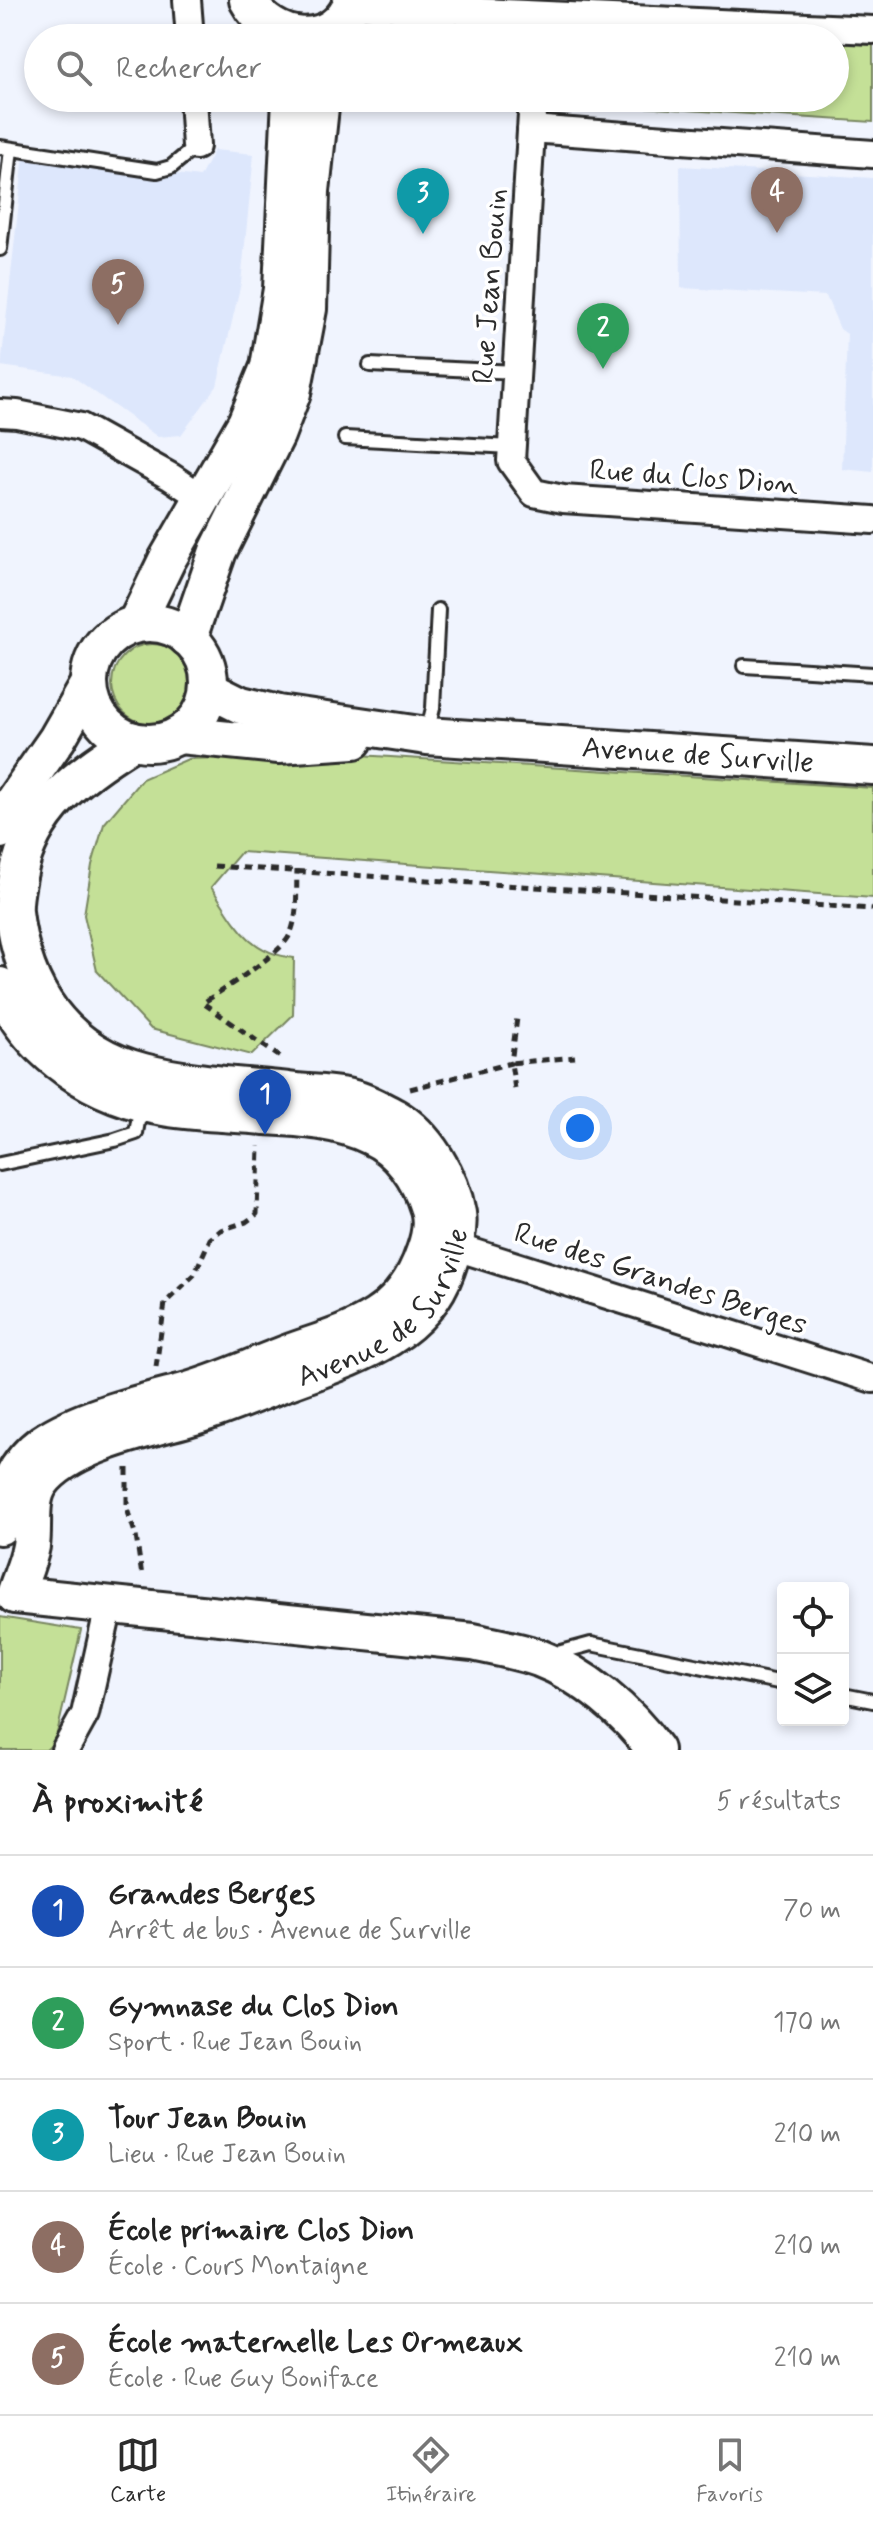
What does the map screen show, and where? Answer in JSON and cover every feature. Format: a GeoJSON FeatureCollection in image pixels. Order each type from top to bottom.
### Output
{"type":"FeatureCollection","features":[{"type":"Feature","properties":{"kind":"street"},"geometry":{"type":"LineString","coordinates":[[187,0],[189,24]]}},
{"type":"Feature","properties":{"kind":"street"},"geometry":{"type":"LineString","coordinates":[[248,0],[267,24]]}},
{"type":"Feature","properties":{"kind":"street"},"geometry":{"type":"LineString","coordinates":[[561,24],[643,14],[787,24]]}},
{"type":"Feature","properties":{"kind":"street"},"geometry":{"type":"LineString","coordinates":[[849,28],[873,30]]}},
{"type":"Feature","properties":{"kind":"street"},"geometry":{"type":"LineString","coordinates":[[194,112],[196,146]]}},
{"type":"Feature","properties":{"kind":"street"},"geometry":{"type":"LineString","coordinates":[[136,624],[201,497],[246,423],[269,367],[282,289],[290,112]]}},
{"type":"Feature","properties":{"kind":"street"},"geometry":{"type":"LineString","coordinates":[[188,638],[218,551],[276,435],[292,393],[308,309],[311,191],[319,112]]}},
{"type":"Feature","properties":{"kind":"street","name":"Rue Jean Bouin"},"geometry":{"type":"LineString","coordinates":[[520,475],[511,461],[511,447],[532,112]]}},
{"type":"Feature","properties":{"kind":"street"},"geometry":{"type":"LineString","coordinates":[[531,129],[873,154]]}},
{"type":"Feature","properties":{"kind":"street"},"geometry":{"type":"LineString","coordinates":[[0,413],[81,427],[201,497]]}},
{"type":"Feature","properties":{"kind":"street","name":"Rue du Clos Dion"},"geometry":{"type":"LineString","coordinates":[[520,475],[534,493],[563,499],[873,520]]}},
{"type":"Feature","properties":{"kind":"street"},"geometry":{"type":"LineString","coordinates":[[133,741],[115,734],[101,721],[92,704],[88,685],[91,665],[101,646],[116,632],[136,624],[154,623],[172,628],[188,638],[201,652],[208,670],[209,689],[199,715],[180,735]]}},
{"type":"Feature","properties":{"kind":"street"},"geometry":{"type":"LineString","coordinates":[[0,830],[11,805],[57,739],[88,685]]}},
{"type":"Feature","properties":{"kind":"street","name":"Avenue de Surville"},"geometry":{"type":"LineString","coordinates":[[209,689],[241,705],[279,714],[427,736],[873,766]]}},
{"type":"Feature","properties":{"kind":"street","name":"Avenue de Surville"},"geometry":{"type":"LineString","coordinates":[[0,1526],[2,1506],[16,1470],[41,1444],[69,1429],[152,1412],[195,1416],[353,1357],[390,1339],[421,1312],[441,1284],[442,1242],[425,1196],[408,1166],[383,1141],[347,1125],[169,1108],[109,1059],[89,1048],[53,1016],[24,967],[14,903],[22,854],[42,815],[62,792],[93,765],[133,741],[165,741],[180,735],[279,745],[427,736]]}},
{"type":"Feature","properties":{"kind":"street","name":"Avenue de Surville"},"geometry":{"type":"LineString","coordinates":[[0,986],[29,1035],[60,1064],[95,1086],[354,1099],[398,1119],[429,1150],[449,1186],[458,1216],[442,1242]]}},
{"type":"Feature","properties":{"kind":"street","name":"Rue des Grandes Berges"},"geometry":{"type":"LineString","coordinates":[[442,1242],[873,1379]]}},
{"type":"Feature","properties":{"kind":"street","name":"Avenue de Surville"},"geometry":{"type":"LineString","coordinates":[[8,1594],[31,1547],[33,1507],[38,1485],[57,1465],[152,1412]]}},
{"type":"Feature","properties":{"kind":"street"},"geometry":{"type":"LineString","coordinates":[[0,1554],[8,1594],[473,1642],[540,1659],[585,1683],[638,1727],[655,1750]]}},
{"type":"Feature","properties":{"kind":"street"},"geometry":{"type":"LineString","coordinates":[[65,1750],[85,1714],[126,1608]]}},
{"type":"Feature","properties":{"kind":"lane"},"geometry":{"type":"LineString","coordinates":[[0,249],[6,148],[157,171],[171,167],[196,146]]}},
{"type":"Feature","properties":{"kind":"lane"},"geometry":{"type":"LineString","coordinates":[[370,365],[516,372]]}},
{"type":"Feature","properties":{"kind":"lane"},"geometry":{"type":"LineString","coordinates":[[345,438],[511,447]]}},
{"type":"Feature","properties":{"kind":"lane"},"geometry":{"type":"LineString","coordinates":[[427,736],[433,708],[438,610]]}},
{"type":"Feature","properties":{"kind":"lane"},"geometry":{"type":"LineString","coordinates":[[744,666],[873,674]]}},
{"type":"Feature","properties":{"kind":"lane"},"geometry":{"type":"LineString","coordinates":[[0,1164],[136,1133],[144,1088]]}},
{"type":"Feature","properties":{"kind":"lane"},"geometry":{"type":"LineString","coordinates":[[540,1659],[591,1644],[777,1682]]}},
{"type":"Feature","properties":{"kind":"lane"},"geometry":{"type":"LineString","coordinates":[[849,1696],[873,1701]]}},
{"type":"Feature","properties":{"kind":"path"},"geometry":{"type":"LineString","coordinates":[[214,866],[873,909]]}},
{"type":"Feature","properties":{"kind":"path"},"geometry":{"type":"LineString","coordinates":[[267,1047],[203,1003],[287,940],[295,917],[297,870]]}},
{"type":"Feature","properties":{"kind":"path"},"geometry":{"type":"LineString","coordinates":[[515,1089],[511,1063],[517,1018]]}},
{"type":"Feature","properties":{"kind":"path"},"geometry":{"type":"LineString","coordinates":[[398,1119],[408,1090],[511,1063],[575,1057]]}},
{"type":"Feature","properties":{"kind":"path"},"geometry":{"type":"LineString","coordinates":[[126,1608],[142,1574],[136,1536],[127,1509],[129,1451],[152,1412],[165,1303],[194,1275],[210,1239],[221,1230],[246,1222],[257,1214],[259,1145],[286,1117]]}},
{"type":"Feature","properties":{"kind":"shaded area"},"geometry":{"type":"Polygon","coordinates":[[[214,150],[254,154],[241,283],[217,386],[181,435],[158,437],[72,376],[1,366],[24,155],[200,177],[214,150]]]}},
{"type":"Feature","properties":{"kind":"shaded area"},"geometry":{"type":"Polygon","coordinates":[[[680,166],[873,178],[873,472],[842,469],[847,334],[840,329],[826,296],[681,288],[680,166]]]}},
{"type":"Feature","properties":{"kind":"green space"},"geometry":{"type":"Polygon","coordinates":[[[849,42],[873,43],[873,122],[719,112],[849,112],[849,42]]]}},
{"type":"Feature","properties":{"kind":"green space"},"geometry":{"type":"Polygon","coordinates":[[[144,644],[160,644],[181,655],[192,676],[192,692],[181,713],[160,724],[144,724],[130,718],[118,706],[112,692],[112,676],[118,662],[130,650],[144,644]]]}},
{"type":"Feature","properties":{"kind":"green space"},"geometry":{"type":"Polygon","coordinates":[[[344,754],[873,788],[873,898],[241,852],[211,887],[235,924],[253,943],[278,955],[294,958],[293,1015],[252,1055],[151,1029],[97,971],[84,915],[92,865],[104,824],[142,779],[188,759],[344,754]]]}},
{"type":"Feature","properties":{"kind":"green space"},"geometry":{"type":"Polygon","coordinates":[[[0,1617],[81,1630],[55,1742],[46,1750],[0,1750],[0,1617]]]}},
{"type":"Feature","properties":{"kind":"place","name":"École primaire Clos Dion"},"geometry":{"type":"Point","coordinates":[777,233]}},
{"type":"Feature","properties":{"kind":"place","name":"Tour Jean Bouin"},"geometry":{"type":"Point","coordinates":[423,234]}},
{"type":"Feature","properties":{"kind":"place","name":"École maternelle Les Ormeaux"},"geometry":{"type":"Point","coordinates":[118,325]}},
{"type":"Feature","properties":{"kind":"place","name":"Gymnase du Clos Dion"},"geometry":{"type":"Point","coordinates":[603,369]}},
{"type":"Feature","properties":{"kind":"place","name":"Grandes Berges"},"geometry":{"type":"Point","coordinates":[265,1135]}}]}
